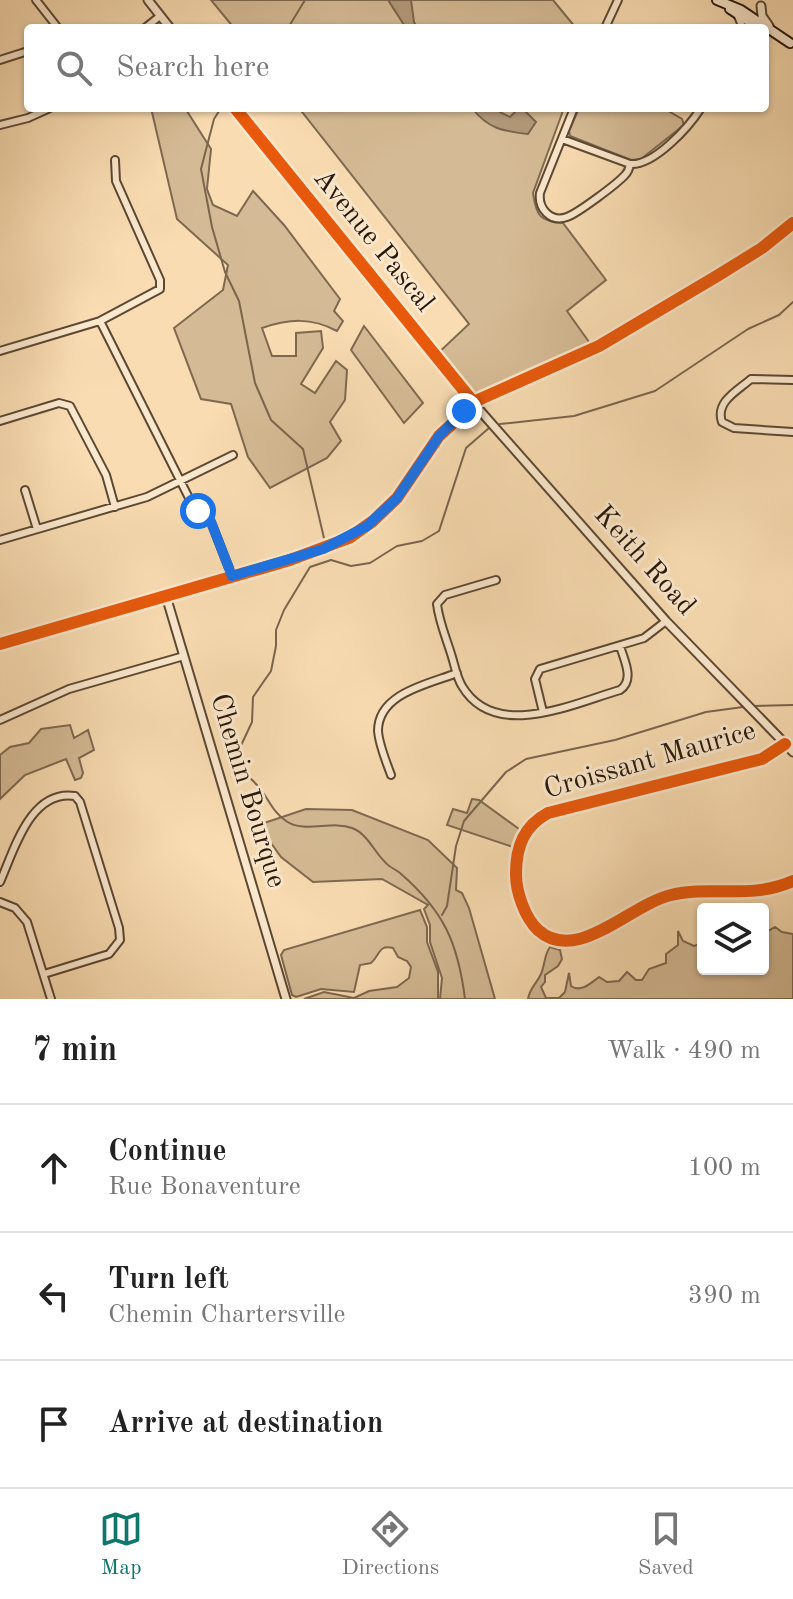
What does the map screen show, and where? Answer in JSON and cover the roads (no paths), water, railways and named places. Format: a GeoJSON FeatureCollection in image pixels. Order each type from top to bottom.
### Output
{"type":"FeatureCollection","features":[{"type":"Feature","properties":{"kind":"main road"},"geometry":{"type":"LineString","coordinates":[[717,0],[756,24]]}},
{"type":"Feature","properties":{"kind":"main road"},"geometry":{"type":"LineString","coordinates":[[769,32],[791,44]]}},
{"type":"Feature","properties":{"kind":"street"},"geometry":{"type":"LineString","coordinates":[[36,0],[55,24]]}},
{"type":"Feature","properties":{"kind":"street"},"geometry":{"type":"LineString","coordinates":[[148,0],[167,24]]}},
{"type":"Feature","properties":{"kind":"street"},"geometry":{"type":"LineString","coordinates":[[607,24],[618,0]]}},
{"type":"Feature","properties":{"kind":"street"},"geometry":{"type":"LineString","coordinates":[[742,24],[740,13],[754,10],[763,3]]}},
{"type":"Feature","properties":{"kind":"street"},"geometry":{"type":"LineString","coordinates":[[763,3],[764,24]]}},
{"type":"Feature","properties":{"kind":"street"},"geometry":{"type":"LineString","coordinates":[[150,24],[160,16]]}},
{"type":"Feature","properties":{"kind":"street"},"geometry":{"type":"LineString","coordinates":[[0,60],[24,52]]}},
{"type":"Feature","properties":{"kind":"street"},"geometry":{"type":"LineString","coordinates":[[0,125],[41,112]]}},
{"type":"Feature","properties":{"kind":"street","name":"Avenue Pascal"},"geometry":{"type":"LineString","coordinates":[[238,112],[474,403]]}},
{"type":"Feature","properties":{"kind":"street"},"geometry":{"type":"LineString","coordinates":[[572,112],[540,196],[541,207],[550,216],[561,218],[573,214],[625,175],[630,164]]}},
{"type":"Feature","properties":{"kind":"street"},"geometry":{"type":"LineString","coordinates":[[562,139],[630,164],[643,163],[678,137],[698,112]]}},
{"type":"Feature","properties":{"kind":"street"},"geometry":{"type":"LineString","coordinates":[[0,351],[100,321],[156,293],[161,285],[116,181],[115,160]]}},
{"type":"Feature","properties":{"kind":"street"},"geometry":{"type":"LineString","coordinates":[[0,644],[312,553],[349,538],[397,498],[439,436],[474,403],[599,346],[740,262],[793,223]]}},
{"type":"Feature","properties":{"kind":"street"},"geometry":{"type":"LineString","coordinates":[[100,321],[191,502],[211,522],[232,576]]}},
{"type":"Feature","properties":{"kind":"street"},"geometry":{"type":"LineString","coordinates":[[793,380],[751,379],[722,404],[719,411],[722,422],[734,428],[793,432]]}},
{"type":"Feature","properties":{"kind":"street"},"geometry":{"type":"LineString","coordinates":[[0,421],[59,403],[70,406],[106,475],[115,507]]}},
{"type":"Feature","properties":{"kind":"street","name":"Keith Road"},"geometry":{"type":"LineString","coordinates":[[474,403],[666,621],[793,752]]}},
{"type":"Feature","properties":{"kind":"street"},"geometry":{"type":"LineString","coordinates":[[0,540],[147,497],[233,455]]}},
{"type":"Feature","properties":{"kind":"street"},"geometry":{"type":"LineString","coordinates":[[25,490],[37,529]]}},
{"type":"Feature","properties":{"kind":"street"},"geometry":{"type":"LineString","coordinates":[[496,580],[445,595],[438,601],[457,673],[466,692],[488,710],[517,717],[626,687],[628,676],[620,646]]}},
{"type":"Feature","properties":{"kind":"street","name":"Chemin Bourque"},"geometry":{"type":"LineString","coordinates":[[166,596],[284,999]]}},
{"type":"Feature","properties":{"kind":"street"},"geometry":{"type":"LineString","coordinates":[[543,712],[535,679],[537,671],[649,636],[666,621]]}},
{"type":"Feature","properties":{"kind":"street"},"geometry":{"type":"LineString","coordinates":[[0,720],[69,689],[184,656]]}},
{"type":"Feature","properties":{"kind":"street"},"geometry":{"type":"LineString","coordinates":[[391,775],[378,731],[385,709],[401,695],[457,673]]}},
{"type":"Feature","properties":{"kind":"street","name":"Croissant Maurice"},"geometry":{"type":"LineString","coordinates":[[785,744],[762,759],[548,813],[533,821],[524,838],[516,856],[516,880],[531,923],[545,935],[562,942],[576,942],[640,907],[670,895],[758,892],[793,881]]}},
{"type":"Feature","properties":{"kind":"street"},"geometry":{"type":"LineString","coordinates":[[0,882],[33,813],[66,795],[75,796],[80,802],[120,940],[109,954],[44,974]]}},
{"type":"Feature","properties":{"kind":"street"},"geometry":{"type":"LineString","coordinates":[[0,902],[15,908],[27,922],[51,999]]}},
{"type":"Feature","properties":{"kind":"waterway"},"geometry":{"type":"LineString","coordinates":[[290,24],[305,0]]}},
{"type":"Feature","properties":{"kind":"waterway"},"geometry":{"type":"LineString","coordinates":[[218,112],[201,169],[212,227],[225,272],[239,301],[255,383],[271,420],[303,449],[324,538]]}},
{"type":"Feature","properties":{"kind":"waterway"},"geometry":{"type":"LineString","coordinates":[[500,424],[574,416],[655,391],[748,329],[779,315],[793,302]]}},
{"type":"Feature","properties":{"kind":"waterway"},"geometry":{"type":"LineString","coordinates":[[465,999],[458,961],[446,929],[415,887],[387,864],[358,831],[344,826],[310,827],[286,821],[254,782],[237,769],[237,754],[252,722],[253,697],[271,671],[276,630],[284,610],[310,567],[331,560],[351,566],[370,563],[397,546],[422,541],[439,531],[466,448],[489,428]]}},
{"type":"Feature","properties":{"kind":"waterway"},"geometry":{"type":"LineString","coordinates":[[754,706],[793,705]]}},
{"type":"Feature","properties":{"kind":"waterway"},"geometry":{"type":"LineString","coordinates":[[442,915],[447,906],[456,846],[464,821],[506,772],[526,759],[615,740],[706,712],[743,707]]}}]}
